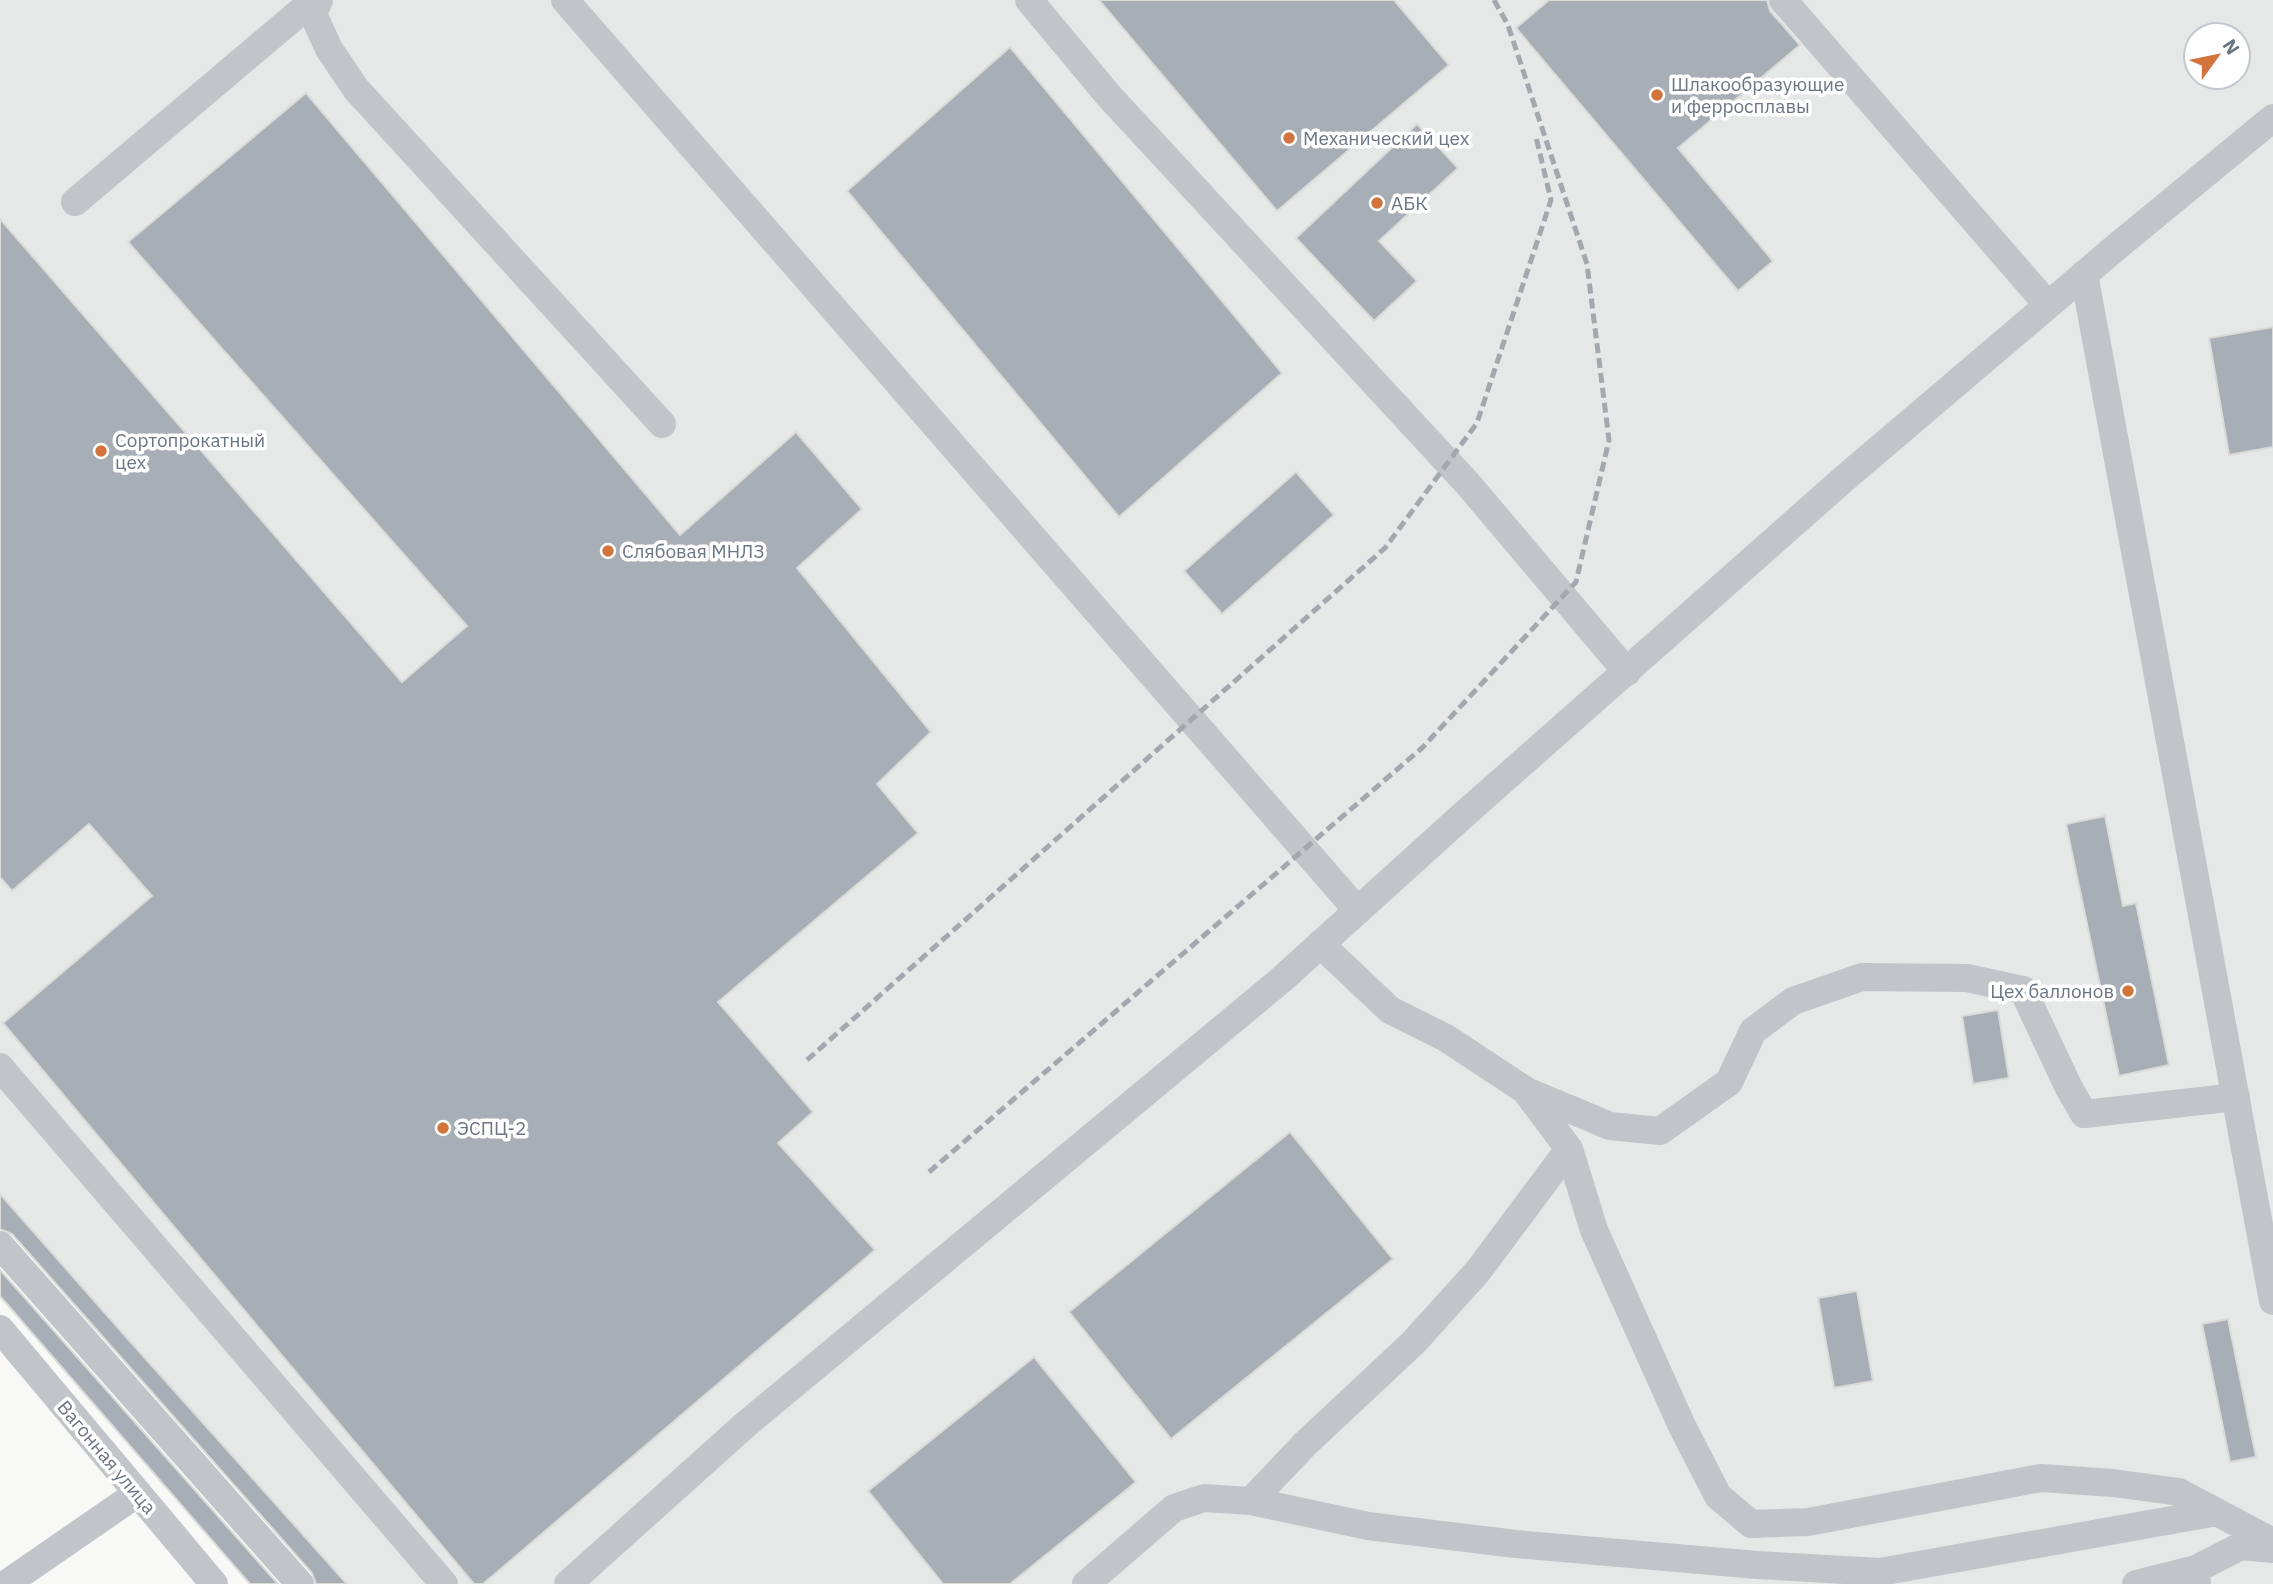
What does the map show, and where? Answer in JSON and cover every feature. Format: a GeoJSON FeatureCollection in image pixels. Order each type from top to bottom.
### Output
{"type":"FeatureCollection","features":[{"type":"Feature","properties":{"kind":"street"},"geometry":{"type":"LineString","coordinates":[[75,202],[317,0]]}},
{"type":"Feature","properties":{"kind":"street"},"geometry":{"type":"LineString","coordinates":[[317,0],[313,15],[328,49],[356,89],[662,425]]}},
{"type":"Feature","properties":{"kind":"street"},"geometry":{"type":"LineString","coordinates":[[565,0],[1357,911]]}},
{"type":"Feature","properties":{"kind":"street"},"geometry":{"type":"LineString","coordinates":[[1030,0],[1108,96],[1468,484],[1627,672]]}},
{"type":"Feature","properties":{"kind":"street"},"geometry":{"type":"LineString","coordinates":[[1783,0],[2048,305]]}},
{"type":"Feature","properties":{"kind":"street"},"geometry":{"type":"LineString","coordinates":[[568,1584],[746,1425],[1270,989],[1846,477],[2084,274],[2273,118]]}},
{"type":"Feature","properties":{"kind":"street"},"geometry":{"type":"LineString","coordinates":[[2084,274],[2273,1301]]}},
{"type":"Feature","properties":{"kind":"street"},"geometry":{"type":"LineString","coordinates":[[1320,944],[1390,1010],[1446,1038],[1525,1090],[1610,1126],[1660,1131],[1728,1082],[1753,1031],[1793,1001],[1862,977],[1967,978],[2023,990],[2084,1114],[2236,1097]]}},
{"type":"Feature","properties":{"kind":"street"},"geometry":{"type":"LineString","coordinates":[[0,1067],[444,1584]]}},
{"type":"Feature","properties":{"kind":"street"},"geometry":{"type":"LineString","coordinates":[[1525,1090],[1569,1149],[1594,1230],[1682,1426],[1718,1496],[1751,1524],[1808,1522],[2041,1478],[2113,1483],[2179,1492],[2273,1542]]}},
{"type":"Feature","properties":{"kind":"street"},"geometry":{"type":"LineString","coordinates":[[1251,1501],[1305,1444],[1413,1343],[1478,1271],[1569,1149]]}},
{"type":"Feature","properties":{"kind":"street"},"geometry":{"type":"LineString","coordinates":[[0,1245],[300,1584]]}},
{"type":"Feature","properties":{"kind":"street","name":"Вагонная улица"},"geometry":{"type":"LineString","coordinates":[[0,1329],[214,1584]]}},
{"type":"Feature","properties":{"kind":"street"},"geometry":{"type":"LineString","coordinates":[[6,1584],[138,1493]]}},
{"type":"Feature","properties":{"kind":"street"},"geometry":{"type":"LineString","coordinates":[[1086,1584],[1174,1508],[1204,1498],[1251,1501],[1368,1526],[1516,1544],[1757,1565],[1880,1572],[2217,1512]]}},
{"type":"Feature","properties":{"kind":"street"},"geometry":{"type":"LineString","coordinates":[[2136,1584],[2196,1576],[2241,1546],[2273,1549]]}},
{"type":"Feature","properties":{"kind":"shaded area"},"geometry":{"type":"Polygon","coordinates":[[[0,0],[2273,0],[2273,1584],[347,1584],[0,1194],[0,0]]]}},
{"type":"Feature","properties":{"kind":"building","name":"Механический цех"},"geometry":{"type":"Polygon","coordinates":[[[1099,0],[1394,0],[1449,65],[1277,211],[1099,0]]]}},
{"type":"Feature","properties":{"kind":"building","name":"Шлакообразующие и ферросплавы"},"geometry":{"type":"Polygon","coordinates":[[[1549,0],[1767,0],[1770,11],[1800,45],[1678,148],[1773,261],[1738,291],[1516,28],[1549,0]]]}},
{"type":"Feature","properties":{"kind":"building"},"geometry":{"type":"Polygon","coordinates":[[[1010,47],[1282,373],[1119,517],[847,191],[1010,47]]]}},
{"type":"Feature","properties":{"kind":"building"},"geometry":{"type":"Polygon","coordinates":[[[306,93],[680,535],[796,432],[862,509],[797,568],[931,732],[877,784],[918,833],[718,1002],[813,1112],[778,1143],[875,1250],[483,1584],[474,1584],[3,1023],[152,896],[89,824],[12,891],[0,877],[0,219],[402,682],[467,626],[128,242],[306,93]]]}},
{"type":"Feature","properties":{"kind":"building","name":"АБК"},"geometry":{"type":"Polygon","coordinates":[[[1417,124],[1458,168],[1379,241],[1417,281],[1374,321],[1296,238],[1417,124]]]}},
{"type":"Feature","properties":{"kind":"building"},"geometry":{"type":"Polygon","coordinates":[[[2273,327],[2273,447],[2229,455],[2209,338],[2273,327]]]}},
{"type":"Feature","properties":{"kind":"building"},"geometry":{"type":"Polygon","coordinates":[[[1296,472],[1334,515],[1222,614],[1184,571],[1296,472]]]}},
{"type":"Feature","properties":{"kind":"building","name":"Цех баллонов"},"geometry":{"type":"Polygon","coordinates":[[[2105,816],[2123,906],[2136,903],[2169,1065],[2119,1076],[2066,824],[2105,816]]]}},
{"type":"Feature","properties":{"kind":"building"},"geometry":{"type":"Polygon","coordinates":[[[1998,1010],[2009,1078],[1973,1084],[1962,1016],[1998,1010]]]}},
{"type":"Feature","properties":{"kind":"building"},"geometry":{"type":"Polygon","coordinates":[[[1290,1132],[1393,1259],[1171,1439],[1069,1312],[1290,1132]]]}},
{"type":"Feature","properties":{"kind":"building"},"geometry":{"type":"Polygon","coordinates":[[[0,1194],[347,1584],[316,1584],[312,1573],[12,1234],[0,1229],[0,1194]]]}},
{"type":"Feature","properties":{"kind":"building"},"geometry":{"type":"Polygon","coordinates":[[[0,1270],[278,1584],[250,1584],[0,1296],[0,1270]]]}},
{"type":"Feature","properties":{"kind":"building"},"geometry":{"type":"Polygon","coordinates":[[[1857,1291],[1873,1381],[1834,1388],[1818,1298],[1857,1291]]]}},
{"type":"Feature","properties":{"kind":"building"},"geometry":{"type":"Polygon","coordinates":[[[2228,1319],[2256,1457],[2230,1462],[2202,1324],[2228,1319]]]}},
{"type":"Feature","properties":{"kind":"building"},"geometry":{"type":"Polygon","coordinates":[[[1034,1357],[1136,1482],[1010,1584],[943,1584],[868,1491],[1034,1357]]]}},
{"type":"Feature","properties":{"kind":"railway"},"geometry":{"type":"LineString","coordinates":[[1494,0],[1511,35]]}},
{"type":"Feature","properties":{"kind":"railway"},"geometry":{"type":"LineString","coordinates":[[929,1172],[1422,748],[1576,582],[1609,440],[1587,264],[1508,25]]}},
{"type":"Feature","properties":{"kind":"railway"},"geometry":{"type":"LineString","coordinates":[[807,1060],[1385,548],[1477,423],[1551,200],[1536,137]]}},
{"type":"Feature","properties":{"kind":"place","name":"Шлакообразующие и ферросплавы"},"geometry":{"type":"Point","coordinates":[1657,95]}},
{"type":"Feature","properties":{"kind":"place","name":"Механический цех"},"geometry":{"type":"Point","coordinates":[1289,138]}},
{"type":"Feature","properties":{"kind":"place","name":"АБК"},"geometry":{"type":"Point","coordinates":[1377,203]}},
{"type":"Feature","properties":{"kind":"place","name":"Сортопрокатный цех"},"geometry":{"type":"Point","coordinates":[101,451]}},
{"type":"Feature","properties":{"kind":"place","name":"Слябовая МНЛЗ"},"geometry":{"type":"Point","coordinates":[608,551]}},
{"type":"Feature","properties":{"kind":"place","name":"Цех баллонов"},"geometry":{"type":"Point","coordinates":[2128,991]}},
{"type":"Feature","properties":{"kind":"place","name":"ЭСПЦ-2"},"geometry":{"type":"Point","coordinates":[443,1128]}}]}
